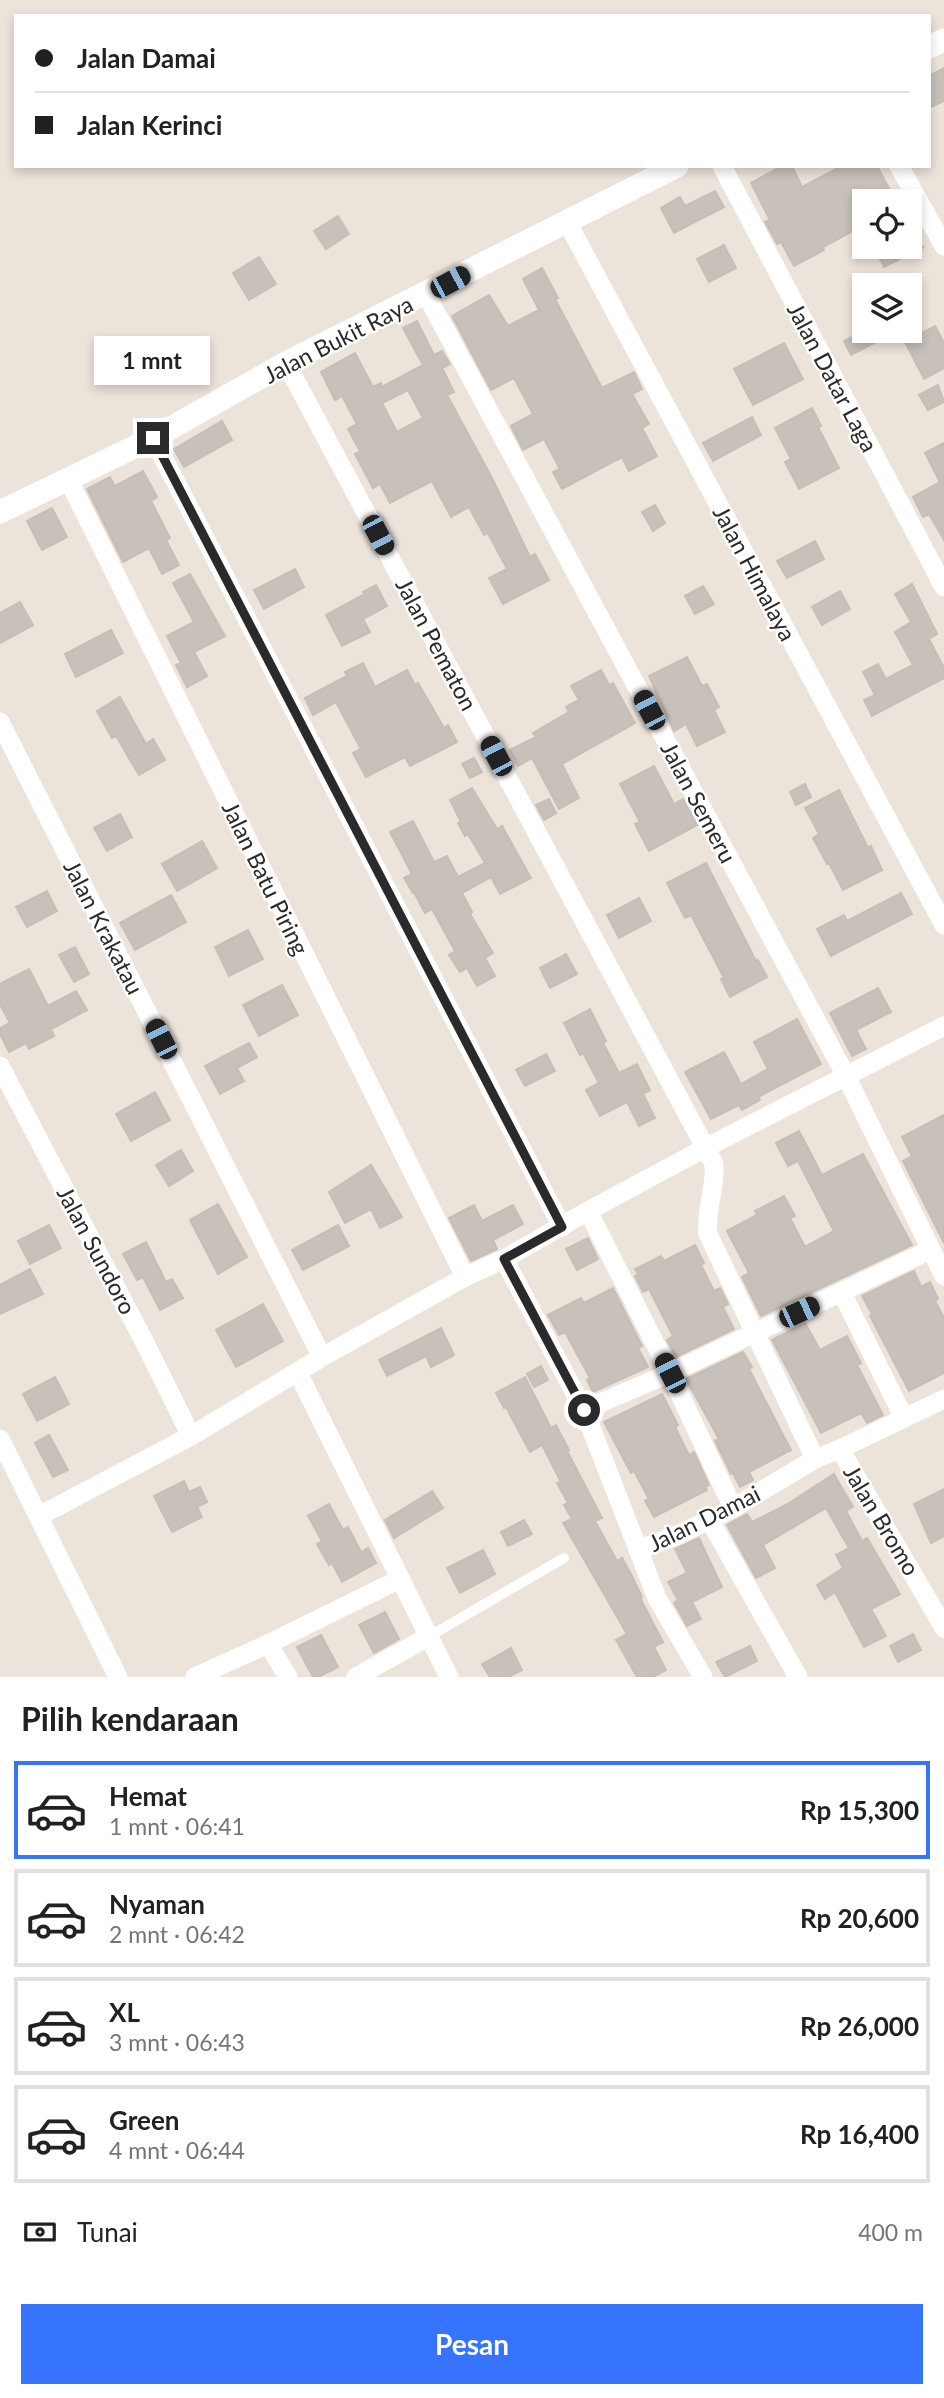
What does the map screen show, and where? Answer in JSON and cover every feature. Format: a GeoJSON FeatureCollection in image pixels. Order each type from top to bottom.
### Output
{"type":"FeatureCollection","features":[{"type":"Feature","properties":{"kind":"street","name":"Jalan Bukit Raya"},"geometry":{"type":"LineString","coordinates":[[0,512],[153,438],[286,363],[673,168]]}},
{"type":"Feature","properties":{"kind":"street","name":"Jalan Datar Laga"},"geometry":{"type":"LineString","coordinates":[[723,168],[944,587]]}},
{"type":"Feature","properties":{"kind":"street"},"geometry":{"type":"LineString","coordinates":[[900,168],[944,246]]}},
{"type":"Feature","properties":{"kind":"street","name":"Jalan Himalaya"},"geometry":{"type":"LineString","coordinates":[[566,220],[944,925]]}},
{"type":"Feature","properties":{"kind":"street","name":"Jalan Semeru"},"geometry":{"type":"LineString","coordinates":[[426,294],[846,1076],[944,1276]]}},
{"type":"Feature","properties":{"kind":"street","name":"Jalan Pematon"},"geometry":{"type":"LineString","coordinates":[[286,363],[714,1164],[715,1174],[706,1223],[708,1234],[815,1458]]}},
{"type":"Feature","properties":{"kind":"street"},"geometry":{"type":"LineString","coordinates":[[153,438],[562,1227]]}},
{"type":"Feature","properties":{"kind":"street","name":"Jalan Batu Piring"},"geometry":{"type":"LineString","coordinates":[[68,479],[465,1277]]}},
{"type":"Feature","properties":{"kind":"street","name":"Jalan Krakatau"},"geometry":{"type":"LineString","coordinates":[[0,722],[322,1357]]}},
{"type":"Feature","properties":{"kind":"street"},"geometry":{"type":"LineString","coordinates":[[39,1516],[191,1436],[322,1357],[465,1277],[562,1227],[588,1210],[944,1026]]}},
{"type":"Feature","properties":{"kind":"street","name":"Jalan Sundoro"},"geometry":{"type":"LineString","coordinates":[[0,1066],[145,1341],[191,1436]]}},
{"type":"Feature","properties":{"kind":"street"},"geometry":{"type":"LineString","coordinates":[[588,1210],[670,1373],[733,1508]]}},
{"type":"Feature","properties":{"kind":"street"},"geometry":{"type":"LineString","coordinates":[[584,1410],[670,1373],[930,1250]]}},
{"type":"Feature","properties":{"kind":"street","name":"Jalan Damai"},"geometry":{"type":"LineString","coordinates":[[504,1259],[584,1410],[638,1550],[680,1534],[733,1508],[815,1458],[840,1449],[944,1399]]}},
{"type":"Feature","properties":{"kind":"street"},"geometry":{"type":"LineString","coordinates":[[842,1293],[904,1418]]}},
{"type":"Feature","properties":{"kind":"street"},"geometry":{"type":"LineString","coordinates":[[298,1373],[449,1677]]}},
{"type":"Feature","properties":{"kind":"street"},"geometry":{"type":"LineString","coordinates":[[0,1439],[118,1677]]}},
{"type":"Feature","properties":{"kind":"street","name":"Jalan Bromo"},"geometry":{"type":"LineString","coordinates":[[840,1449],[944,1628]]}},
{"type":"Feature","properties":{"kind":"street"},"geometry":{"type":"LineString","coordinates":[[709,1519],[798,1677]]}},
{"type":"Feature","properties":{"kind":"street"},"geometry":{"type":"LineString","coordinates":[[638,1550],[657,1598],[703,1677]]}},
{"type":"Feature","properties":{"kind":"street"},"geometry":{"type":"LineString","coordinates":[[195,1677],[400,1579]]}},
{"type":"Feature","properties":{"kind":"street"},"geometry":{"type":"LineString","coordinates":[[356,1677],[428,1637]]}},
{"type":"Feature","properties":{"kind":"street"},"geometry":{"type":"LineString","coordinates":[[268,1644],[288,1677]]}},
{"type":"Feature","properties":{"kind":"lane"},"geometry":{"type":"LineString","coordinates":[[428,1637],[564,1558]]}},
{"type":"Feature","properties":{"kind":"building"},"geometry":{"type":"Polygon","coordinates":[[[944,68],[944,101],[931,107],[931,75],[944,68]]]}},
{"type":"Feature","properties":{"kind":"building"},"geometry":{"type":"Polygon","coordinates":[[[778,168],[793,168],[802,187],[838,168],[878,168],[889,189],[852,189],[852,231],[794,266],[781,242],[777,244],[765,222],[770,220],[751,183],[778,168]]]}},
{"type":"Feature","properties":{"kind":"building"},"geometry":{"type":"Polygon","coordinates":[[[715,191],[724,207],[674,233],[661,208],[680,197],[685,206],[715,191]]]}},
{"type":"Feature","properties":{"kind":"building"},"geometry":{"type":"Polygon","coordinates":[[[338,216],[349,234],[326,249],[314,231],[338,216]]]}},
{"type":"Feature","properties":{"kind":"building"},"geometry":{"type":"Polygon","coordinates":[[[724,245],[736,268],[709,282],[697,259],[724,245]]]}},
{"type":"Feature","properties":{"kind":"building"},"geometry":{"type":"Polygon","coordinates":[[[259,257],[276,284],[249,300],[233,273],[259,257]]]}},
{"type":"Feature","properties":{"kind":"building"},"geometry":{"type":"Polygon","coordinates":[[[880,259],[900,259],[884,267],[880,259]]]}},
{"type":"Feature","properties":{"kind":"building"},"geometry":{"type":"Polygon","coordinates":[[[542,268],[558,298],[555,299],[602,388],[634,372],[642,389],[632,394],[649,424],[642,428],[657,456],[629,471],[622,457],[562,489],[553,472],[560,469],[544,439],[523,450],[511,426],[533,414],[514,378],[491,390],[452,316],[489,295],[508,326],[539,310],[523,279],[542,268]]]}},
{"type":"Feature","properties":{"kind":"building"},"geometry":{"type":"Polygon","coordinates":[[[417,321],[434,355],[442,351],[450,364],[442,368],[454,392],[447,395],[492,478],[530,557],[535,554],[549,580],[503,604],[489,578],[507,569],[488,533],[484,535],[469,507],[451,517],[432,481],[390,503],[380,484],[373,488],[355,454],[360,451],[348,429],[357,424],[342,396],[335,400],[321,372],[355,353],[373,387],[381,383],[382,387],[423,365],[403,328],[417,321]],[[408,390],[382,403],[397,432],[423,418],[408,390]]]}},
{"type":"Feature","properties":{"kind":"building"},"geometry":{"type":"Polygon","coordinates":[[[935,326],[944,343],[944,368],[924,379],[906,343],[922,343],[922,333],[935,326]]]}},
{"type":"Feature","properties":{"kind":"building"},"geometry":{"type":"Polygon","coordinates":[[[852,337],[852,343],[874,343],[851,355],[844,341],[852,337]]]}},
{"type":"Feature","properties":{"kind":"building"},"geometry":{"type":"Polygon","coordinates":[[[784,343],[803,379],[753,405],[734,369],[784,343]]]}},
{"type":"Feature","properties":{"kind":"building"},"geometry":{"type":"Polygon","coordinates":[[[938,385],[944,402],[928,410],[919,395],[938,385]]]}},
{"type":"Feature","properties":{"kind":"building"},"geometry":{"type":"Polygon","coordinates":[[[812,408],[821,426],[818,427],[839,468],[799,489],[785,462],[791,459],[775,428],[812,408]]]}},
{"type":"Feature","properties":{"kind":"building"},"geometry":{"type":"Polygon","coordinates":[[[752,417],[761,435],[713,461],[703,443],[752,417]]]}},
{"type":"Feature","properties":{"kind":"building"},"geometry":{"type":"Polygon","coordinates":[[[222,421],[232,440],[184,467],[174,449],[222,421]]]}},
{"type":"Feature","properties":{"kind":"building"},"geometry":{"type":"Polygon","coordinates":[[[944,443],[944,540],[929,514],[923,517],[913,497],[940,482],[925,453],[944,443]]]}},
{"type":"Feature","properties":{"kind":"building"},"geometry":{"type":"Polygon","coordinates":[[[143,471],[157,497],[151,501],[170,538],[166,540],[179,565],[162,574],[149,548],[123,562],[87,489],[110,477],[115,486],[143,471]]]}},
{"type":"Feature","properties":{"kind":"building"},"geometry":{"type":"Polygon","coordinates":[[[655,505],[665,523],[653,531],[642,512],[655,505]]]}},
{"type":"Feature","properties":{"kind":"building"},"geometry":{"type":"Polygon","coordinates":[[[52,508],[67,537],[42,550],[27,521],[52,508]]]}},
{"type":"Feature","properties":{"kind":"building"},"geometry":{"type":"Polygon","coordinates":[[[815,541],[824,559],[787,578],[777,561],[815,541]]]}},
{"type":"Feature","properties":{"kind":"building"},"geometry":{"type":"Polygon","coordinates":[[[295,569],[304,587],[264,609],[254,590],[295,569]]]}},
{"type":"Feature","properties":{"kind":"building"},"geometry":{"type":"Polygon","coordinates":[[[190,574],[225,636],[194,652],[207,676],[187,687],[176,665],[181,663],[167,636],[194,622],[173,583],[190,574]]]}},
{"type":"Feature","properties":{"kind":"building"},"geometry":{"type":"Polygon","coordinates":[[[912,584],[937,634],[929,639],[944,668],[944,678],[872,716],[864,700],[875,695],[863,672],[878,664],[886,679],[913,665],[895,632],[911,622],[895,594],[912,584]]]}},
{"type":"Feature","properties":{"kind":"building"},"geometry":{"type":"Polygon","coordinates":[[[376,585],[387,606],[363,619],[370,632],[342,646],[326,615],[376,585]]]}},
{"type":"Feature","properties":{"kind":"building"},"geometry":{"type":"Polygon","coordinates":[[[703,586],[714,604],[695,614],[685,596],[703,586]]]}},
{"type":"Feature","properties":{"kind":"building"},"geometry":{"type":"Polygon","coordinates":[[[840,591],[850,609],[822,625],[812,607],[840,591]]]}},
{"type":"Feature","properties":{"kind":"building"},"geometry":{"type":"Polygon","coordinates":[[[20,602],[33,625],[0,643],[0,613],[20,602]]]}},
{"type":"Feature","properties":{"kind":"building"},"geometry":{"type":"Polygon","coordinates":[[[111,630],[123,653],[76,677],[65,654],[111,630]]]}},
{"type":"Feature","properties":{"kind":"building"},"geometry":{"type":"Polygon","coordinates":[[[687,657],[702,686],[707,684],[719,707],[714,710],[725,732],[697,746],[686,724],[674,731],[649,676],[687,657]]]}},
{"type":"Feature","properties":{"kind":"building"},"geometry":{"type":"Polygon","coordinates":[[[363,663],[375,687],[407,670],[415,685],[418,683],[444,728],[448,725],[457,742],[410,766],[405,757],[366,777],[353,753],[361,749],[336,702],[313,715],[305,698],[347,676],[345,672],[363,663]]]}},
{"type":"Feature","properties":{"kind":"building"},"geometry":{"type":"Polygon","coordinates":[[[601,670],[609,685],[613,683],[635,723],[562,764],[579,798],[559,809],[532,758],[518,766],[510,750],[536,737],[533,733],[569,712],[566,707],[579,700],[571,686],[601,670]]]}},
{"type":"Feature","properties":{"kind":"building"},"geometry":{"type":"Polygon","coordinates":[[[120,697],[146,744],[153,739],[165,760],[139,775],[116,736],[112,738],[97,711],[120,697]]]}},
{"type":"Feature","properties":{"kind":"building"},"geometry":{"type":"Polygon","coordinates":[[[474,758],[482,772],[470,778],[462,764],[474,758]]]}},
{"type":"Feature","properties":{"kind":"building"},"geometry":{"type":"Polygon","coordinates":[[[654,766],[674,804],[683,799],[697,825],[649,851],[635,824],[640,822],[620,784],[654,766]]]}},
{"type":"Feature","properties":{"kind":"building"},"geometry":{"type":"Polygon","coordinates":[[[805,784],[811,797],[796,805],[790,792],[805,784]]]}},
{"type":"Feature","properties":{"kind":"building"},"geometry":{"type":"Polygon","coordinates":[[[472,788],[497,829],[502,826],[531,878],[500,894],[491,877],[462,893],[472,912],[470,914],[493,953],[485,958],[495,976],[477,986],[467,968],[460,972],[449,955],[455,951],[432,909],[425,913],[404,878],[412,874],[390,832],[413,821],[434,862],[447,856],[458,877],[485,863],[468,834],[465,836],[450,800],[472,788]]]}},
{"type":"Feature","properties":{"kind":"building"},"geometry":{"type":"Polygon","coordinates":[[[839,790],[882,870],[843,890],[813,838],[819,834],[805,808],[839,790]]]}},
{"type":"Feature","properties":{"kind":"building"},"geometry":{"type":"Polygon","coordinates":[[[549,799],[556,813],[544,820],[536,805],[549,799]]]}},
{"type":"Feature","properties":{"kind":"building"},"geometry":{"type":"Polygon","coordinates":[[[120,814],[132,837],[107,851],[94,828],[120,814]]]}},
{"type":"Feature","properties":{"kind":"building"},"geometry":{"type":"Polygon","coordinates":[[[202,841],[217,868],[177,891],[162,864],[202,841]]]}},
{"type":"Feature","properties":{"kind":"building"},"geometry":{"type":"Polygon","coordinates":[[[706,863],[756,961],[758,960],[767,977],[730,997],[721,979],[724,978],[691,915],[685,918],[667,883],[706,863]]]}},
{"type":"Feature","properties":{"kind":"building"},"geometry":{"type":"Polygon","coordinates":[[[47,891],[57,911],[27,927],[16,907],[47,891]]]}},
{"type":"Feature","properties":{"kind":"building"},"geometry":{"type":"Polygon","coordinates":[[[901,893],[912,914],[831,956],[817,929],[844,915],[847,921],[901,893]]]}},
{"type":"Feature","properties":{"kind":"building"},"geometry":{"type":"Polygon","coordinates":[[[171,895],[186,922],[135,950],[120,923],[171,895]]]}},
{"type":"Feature","properties":{"kind":"building"},"geometry":{"type":"Polygon","coordinates":[[[639,898],[651,921],[619,938],[607,915],[639,898]]]}},
{"type":"Feature","properties":{"kind":"building"},"geometry":{"type":"Polygon","coordinates":[[[248,930],[263,959],[229,976],[215,947],[248,930]]]}},
{"type":"Feature","properties":{"kind":"building"},"geometry":{"type":"Polygon","coordinates":[[[75,947],[89,974],[74,982],[59,955],[75,947]]]}},
{"type":"Feature","properties":{"kind":"building"},"geometry":{"type":"Polygon","coordinates":[[[566,954],[577,974],[550,988],[540,968],[566,954]]]}},
{"type":"Feature","properties":{"kind":"building"},"geometry":{"type":"Polygon","coordinates":[[[29,969],[48,1006],[76,991],[87,1010],[51,1029],[54,1036],[29,1049],[26,1043],[9,1052],[0,1034],[0,1028],[10,1023],[0,1004],[0,984],[29,969]]]}},
{"type":"Feature","properties":{"kind":"building"},"geometry":{"type":"Polygon","coordinates":[[[282,985],[298,1015],[259,1036],[243,1005],[282,985]]]}},
{"type":"Feature","properties":{"kind":"building"},"geometry":{"type":"Polygon","coordinates":[[[878,988],[891,1012],[856,1030],[866,1049],[852,1056],[830,1013],[878,988]]]}},
{"type":"Feature","properties":{"kind":"building"},"geometry":{"type":"Polygon","coordinates":[[[590,1009],[606,1041],[603,1043],[619,1073],[637,1064],[650,1090],[643,1094],[655,1118],[639,1126],[627,1102],[600,1116],[586,1090],[599,1083],[583,1053],[580,1055],[564,1023],[590,1009]]]}},
{"type":"Feature","properties":{"kind":"building"},"geometry":{"type":"Polygon","coordinates":[[[797,1019],[821,1064],[758,1097],[760,1100],[742,1110],[739,1105],[711,1119],[685,1072],[724,1052],[741,1084],[768,1069],[754,1042],[797,1019]]]}},
{"type":"Feature","properties":{"kind":"building"},"geometry":{"type":"Polygon","coordinates":[[[249,1043],[257,1057],[237,1068],[244,1081],[220,1094],[205,1066],[249,1043]]]}},
{"type":"Feature","properties":{"kind":"building"},"geometry":{"type":"Polygon","coordinates":[[[546,1054],[555,1071],[525,1086],[516,1070],[546,1054]]]}},
{"type":"Feature","properties":{"kind":"building"},"geometry":{"type":"Polygon","coordinates":[[[155,1092],[170,1120],[131,1141],[116,1114],[155,1092]]]}},
{"type":"Feature","properties":{"kind":"building"},"geometry":{"type":"Polygon","coordinates":[[[944,1115],[944,1243],[903,1161],[912,1156],[902,1137],[944,1115]]]}},
{"type":"Feature","properties":{"kind":"building"},"geometry":{"type":"Polygon","coordinates":[[[799,1131],[822,1175],[863,1154],[912,1245],[761,1316],[742,1277],[749,1273],[727,1231],[757,1215],[755,1211],[784,1196],[795,1216],[790,1218],[805,1247],[834,1231],[798,1161],[788,1166],[776,1143],[799,1131]]]}},
{"type":"Feature","properties":{"kind":"building"},"geometry":{"type":"Polygon","coordinates":[[[181,1150],[193,1171],[169,1186],[156,1165],[181,1150]]]}},
{"type":"Feature","properties":{"kind":"building"},"geometry":{"type":"Polygon","coordinates":[[[371,1165],[402,1217],[380,1228],[371,1209],[345,1223],[329,1192],[371,1165]]]}},
{"type":"Feature","properties":{"kind":"building"},"geometry":{"type":"Polygon","coordinates":[[[218,1204],[247,1257],[218,1274],[190,1220],[218,1204]]]}},
{"type":"Feature","properties":{"kind":"building"},"geometry":{"type":"Polygon","coordinates":[[[474,1205],[482,1221],[513,1205],[523,1224],[493,1240],[497,1249],[471,1261],[449,1218],[474,1205]]]}},
{"type":"Feature","properties":{"kind":"building"},"geometry":{"type":"Polygon","coordinates":[[[49,1225],[61,1248],[30,1264],[18,1241],[49,1225]]]}},
{"type":"Feature","properties":{"kind":"building"},"geometry":{"type":"Polygon","coordinates":[[[338,1225],[349,1246],[303,1270],[292,1250],[338,1225]]]}},
{"type":"Feature","properties":{"kind":"building"},"geometry":{"type":"Polygon","coordinates":[[[588,1238],[598,1259],[577,1270],[566,1249],[588,1238]]]}},
{"type":"Feature","properties":{"kind":"building"},"geometry":{"type":"Polygon","coordinates":[[[146,1242],[166,1282],[172,1279],[183,1298],[160,1310],[143,1277],[137,1280],[123,1254],[146,1242]]]}},
{"type":"Feature","properties":{"kind":"building"},"geometry":{"type":"Polygon","coordinates":[[[695,1245],[714,1291],[720,1288],[728,1304],[723,1307],[734,1329],[676,1357],[667,1340],[673,1336],[649,1289],[643,1292],[635,1276],[638,1275],[635,1269],[661,1256],[664,1261],[695,1245]]]}},
{"type":"Feature","properties":{"kind":"building"},"geometry":{"type":"Polygon","coordinates":[[[30,1269],[43,1294],[0,1314],[0,1285],[30,1269]]]}},
{"type":"Feature","properties":{"kind":"building"},"geometry":{"type":"Polygon","coordinates":[[[914,1271],[921,1287],[930,1282],[938,1299],[935,1301],[944,1318],[944,1373],[909,1391],[862,1296],[914,1271]]]}},
{"type":"Feature","properties":{"kind":"building"},"geometry":{"type":"Polygon","coordinates":[[[613,1288],[642,1346],[638,1348],[648,1367],[593,1392],[587,1380],[590,1378],[565,1332],[559,1335],[548,1315],[581,1298],[584,1303],[613,1288]]]}},
{"type":"Feature","properties":{"kind":"building"},"geometry":{"type":"Polygon","coordinates":[[[263,1304],[283,1341],[236,1367],[216,1330],[263,1304]]]}},
{"type":"Feature","properties":{"kind":"building"},"geometry":{"type":"Polygon","coordinates":[[[805,1323],[820,1350],[847,1336],[861,1363],[857,1365],[883,1415],[867,1423],[861,1413],[821,1433],[772,1340],[805,1323]]]}},
{"type":"Feature","properties":{"kind":"building"},"geometry":{"type":"Polygon","coordinates":[[[441,1328],[454,1355],[431,1367],[426,1356],[387,1376],[379,1360],[441,1328]]]}},
{"type":"Feature","properties":{"kind":"building"},"geometry":{"type":"Polygon","coordinates":[[[743,1352],[791,1450],[749,1472],[753,1480],[740,1487],[715,1441],[719,1439],[686,1379],[743,1352]]]}},
{"type":"Feature","properties":{"kind":"building"},"geometry":{"type":"Polygon","coordinates":[[[541,1366],[548,1380],[534,1387],[527,1374],[541,1366]]]}},
{"type":"Feature","properties":{"kind":"building"},"geometry":{"type":"Polygon","coordinates":[[[55,1377],[69,1404],[37,1421],[23,1394],[55,1377]]]}},
{"type":"Feature","properties":{"kind":"building"},"geometry":{"type":"Polygon","coordinates":[[[525,1377],[551,1428],[556,1425],[602,1518],[595,1521],[617,1561],[622,1558],[663,1642],[654,1647],[666,1670],[653,1677],[637,1677],[616,1640],[627,1634],[563,1523],[572,1519],[564,1505],[568,1503],[557,1483],[561,1482],[542,1445],[530,1452],[496,1393],[525,1377]]]}},
{"type":"Feature","properties":{"kind":"building"},"geometry":{"type":"Polygon","coordinates":[[[662,1394],[689,1455],[694,1452],[709,1485],[705,1487],[707,1490],[654,1517],[645,1501],[649,1499],[634,1471],[631,1473],[604,1422],[662,1394]]]}},
{"type":"Feature","properties":{"kind":"building"},"geometry":{"type":"Polygon","coordinates":[[[49,1435],[68,1470],[53,1477],[35,1443],[49,1435]]]}},
{"type":"Feature","properties":{"kind":"building"},"geometry":{"type":"Polygon","coordinates":[[[834,1474],[853,1507],[846,1511],[862,1541],[867,1538],[900,1594],[871,1609],[886,1636],[864,1647],[835,1592],[825,1599],[817,1585],[843,1568],[836,1555],[849,1548],[826,1508],[763,1545],[775,1568],[756,1578],[727,1525],[747,1514],[752,1522],[786,1505],[834,1474]]]}},
{"type":"Feature","properties":{"kind":"building"},"geometry":{"type":"Polygon","coordinates":[[[184,1481],[189,1492],[200,1487],[207,1502],[197,1507],[202,1517],[172,1532],[154,1496],[184,1481]]]}},
{"type":"Feature","properties":{"kind":"building"},"geometry":{"type":"Polygon","coordinates":[[[944,1489],[944,1536],[931,1543],[914,1504],[944,1489]]]}},
{"type":"Feature","properties":{"kind":"building"},"geometry":{"type":"Polygon","coordinates":[[[432,1491],[443,1508],[394,1538],[385,1520],[432,1491]]]}},
{"type":"Feature","properties":{"kind":"building"},"geometry":{"type":"Polygon","coordinates":[[[329,1504],[343,1530],[348,1527],[361,1552],[368,1548],[376,1563],[342,1582],[317,1544],[322,1541],[308,1516],[329,1504]]]}},
{"type":"Feature","properties":{"kind":"building"},"geometry":{"type":"Polygon","coordinates":[[[524,1520],[532,1534],[508,1546],[501,1532],[524,1520]]]}},
{"type":"Feature","properties":{"kind":"building"},"geometry":{"type":"Polygon","coordinates":[[[699,1538],[722,1587],[692,1602],[701,1619],[687,1626],[674,1603],[678,1600],[668,1582],[687,1573],[675,1549],[699,1538]]]}},
{"type":"Feature","properties":{"kind":"building"},"geometry":{"type":"Polygon","coordinates":[[[483,1550],[495,1574],[460,1593],[447,1568],[483,1550]]]}},
{"type":"Feature","properties":{"kind":"building"},"geometry":{"type":"Polygon","coordinates":[[[385,1612],[399,1639],[374,1653],[359,1625],[385,1612]]]}},
{"type":"Feature","properties":{"kind":"building"},"geometry":{"type":"Polygon","coordinates":[[[913,1634],[921,1650],[898,1662],[890,1646],[913,1634]]]}},
{"type":"Feature","properties":{"kind":"building"},"geometry":{"type":"Polygon","coordinates":[[[321,1635],[338,1667],[313,1677],[297,1647],[321,1635]]]}},
{"type":"Feature","properties":{"kind":"building"},"geometry":{"type":"Polygon","coordinates":[[[750,1646],[757,1661],[725,1677],[716,1662],[750,1646]]]}},
{"type":"Feature","properties":{"kind":"building"},"geometry":{"type":"Polygon","coordinates":[[[511,1648],[522,1670],[508,1677],[490,1677],[482,1664],[511,1648]]]}},
{"type":"Feature","properties":{"kind":"route"},"geometry":{"type":"LineString","coordinates":[[153,438],[562,1227],[504,1259],[584,1410]]}}]}
